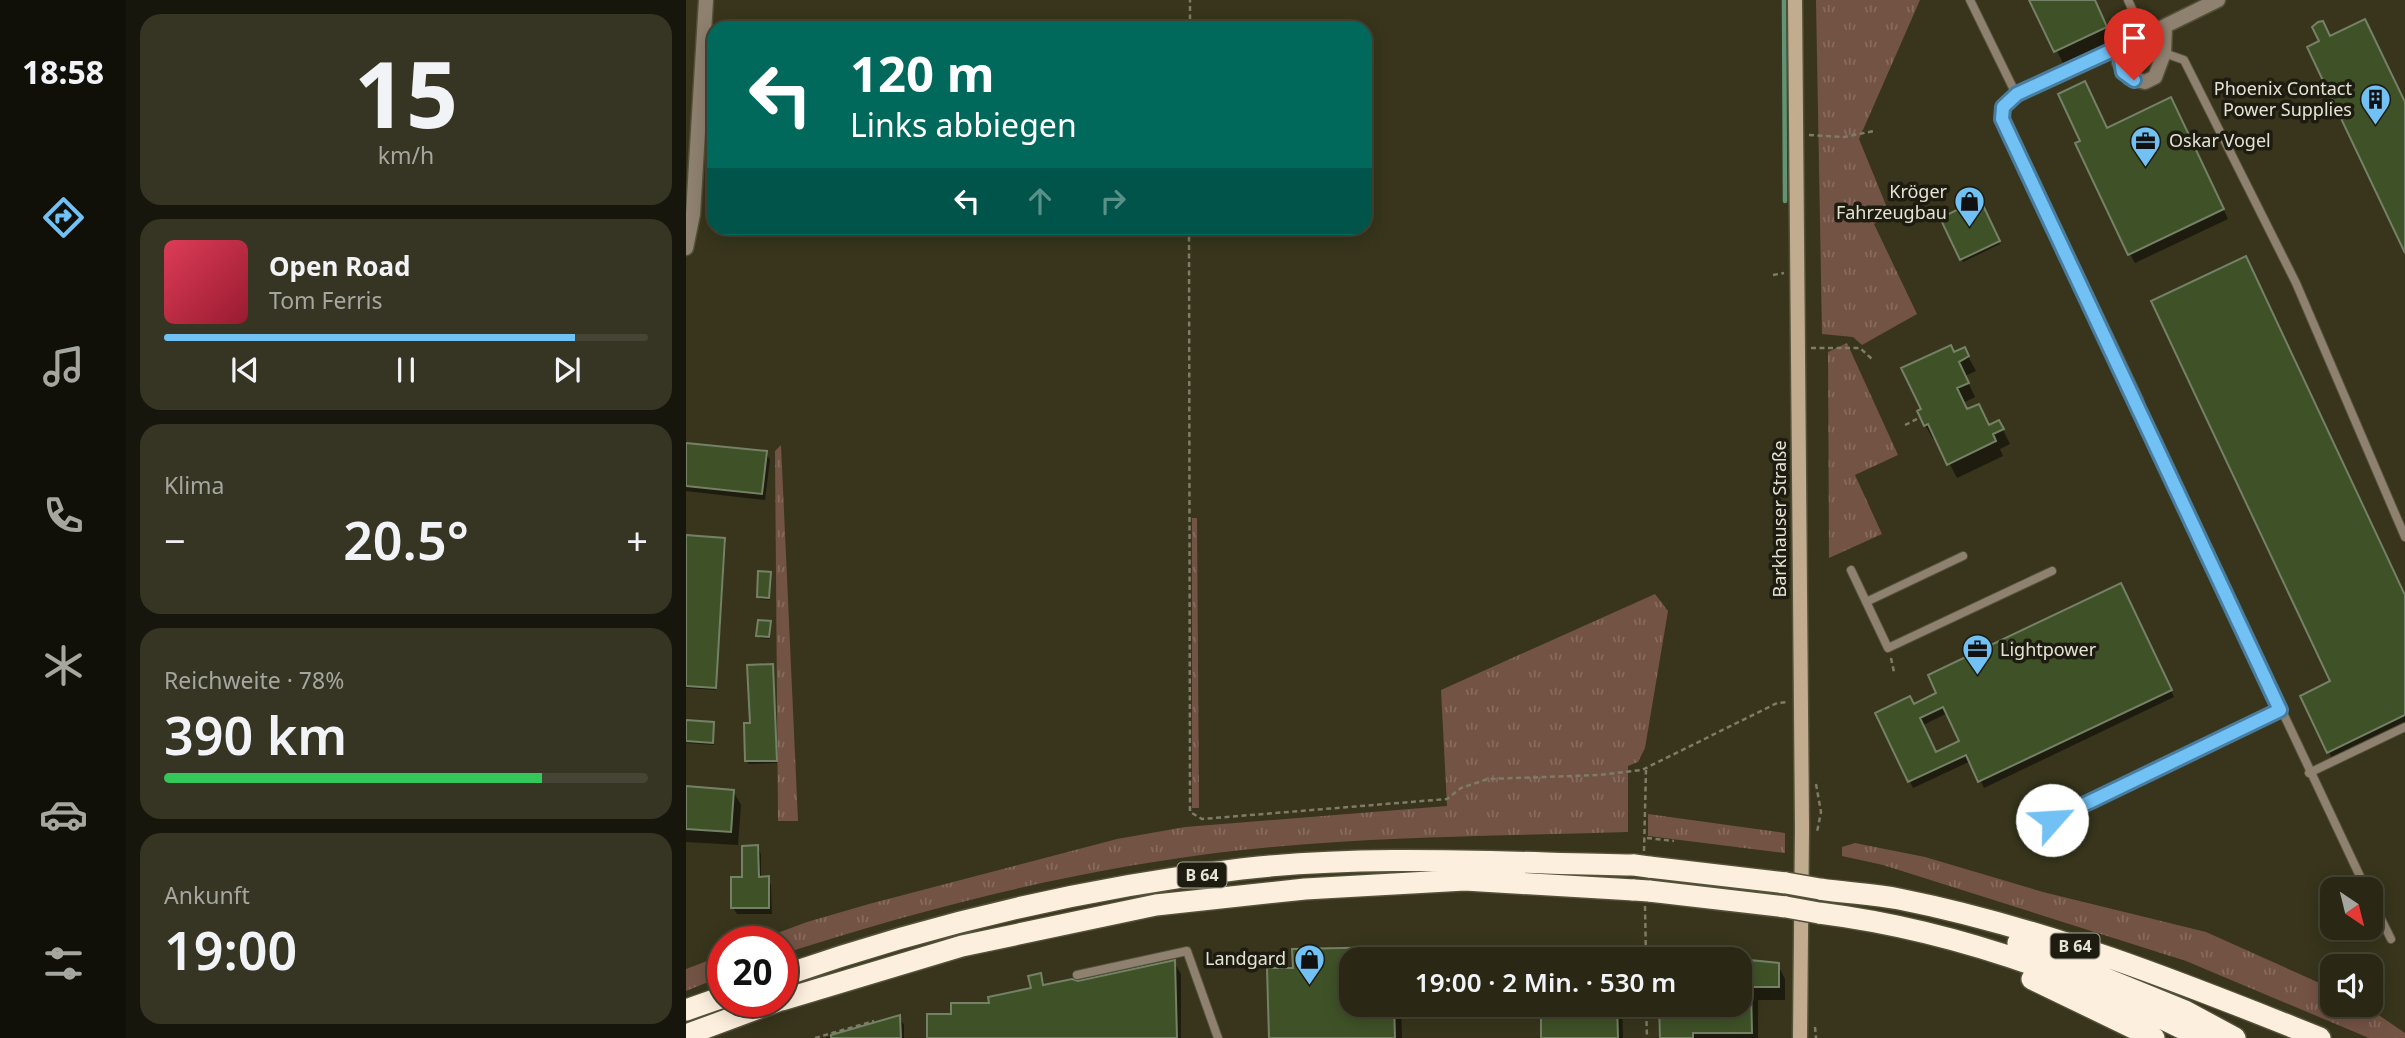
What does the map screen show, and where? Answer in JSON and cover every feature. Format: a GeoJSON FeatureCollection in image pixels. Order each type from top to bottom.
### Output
{"type":"FeatureCollection","features":[{"type":"Feature","properties":{"kind":"highway","name":"B 64"},"geometry":{"type":"LineString","coordinates":[[798,970],[877,943],[987,913],[1242,869],[1361,862],[1641,866],[1898,899],[2020,930],[2161,975],[2320,1038]]}},
{"type":"Feature","properties":{"kind":"highway","name":"B 64"},"geometry":{"type":"LineString","coordinates":[[798,995],[962,946],[1156,905],[1305,889],[1465,880],[1642,890],[1883,921],[1969,943],[2107,993],[2201,1038]]}},
{"type":"Feature","properties":{"kind":"highway","name":"B 64"},"geometry":{"type":"LineString","coordinates":[[1820,889],[1956,923],[2024,945],[2185,1011],[2235,1038]]}},
{"type":"Feature","properties":{"kind":"highway","name":"B 64"},"geometry":{"type":"LineString","coordinates":[[1819,913],[1919,940],[2013,972],[2095,1007],[2154,1038]]}},
{"type":"Feature","properties":{"kind":"highway"},"geometry":{"type":"LineString","coordinates":[[686,1010],[707,1003]]}},
{"type":"Feature","properties":{"kind":"highway","name":"B 64"},"geometry":{"type":"LineString","coordinates":[[686,1035],[734,1017]]}},
{"type":"Feature","properties":{"kind":"street"},"geometry":{"type":"LineString","coordinates":[[686,248],[694,214],[706,0]]}},
{"type":"Feature","properties":{"kind":"street","name":"Barkhauser Straße"},"geometry":{"type":"LineString","coordinates":[[1796,0],[1800,1038]]}},
{"type":"Feature","properties":{"kind":"street"},"geometry":{"type":"LineString","coordinates":[[2136,401],[2005,129],[2003,107],[2017,94],[2218,0]]}},
{"type":"Feature","properties":{"kind":"street"},"geometry":{"type":"LineString","coordinates":[[2119,47],[2123,72],[2138,82],[2155,77],[2164,52],[2165,26]]}},
{"type":"Feature","properties":{"kind":"lane"},"geometry":{"type":"LineString","coordinates":[[1970,0],[2017,94]]}},
{"type":"Feature","properties":{"kind":"lane"},"geometry":{"type":"LineString","coordinates":[[2128,0],[2144,35]]}},
{"type":"Feature","properties":{"kind":"lane"},"geometry":{"type":"LineString","coordinates":[[2164,52],[2184,60],[2296,283],[2405,537]]}},
{"type":"Feature","properties":{"kind":"lane"},"geometry":{"type":"LineString","coordinates":[[2136,401],[2360,877]]}},
{"type":"Feature","properties":{"kind":"lane"},"geometry":{"type":"LineString","coordinates":[[1866,602],[1964,556]]}},
{"type":"Feature","properties":{"kind":"lane"},"geometry":{"type":"LineString","coordinates":[[1851,570],[1888,648],[2052,571]]}},
{"type":"Feature","properties":{"kind":"lane"},"geometry":{"type":"LineString","coordinates":[[2052,820],[2280,710]]}},
{"type":"Feature","properties":{"kind":"lane"},"geometry":{"type":"LineString","coordinates":[[2309,773],[2405,727]]}},
{"type":"Feature","properties":{"kind":"lane"},"geometry":{"type":"LineString","coordinates":[[2384,925],[2391,939]]}},
{"type":"Feature","properties":{"kind":"lane"},"geometry":{"type":"LineString","coordinates":[[1077,975],[1187,951],[1218,1038]]}},
{"type":"Feature","properties":{"kind":"path"},"geometry":{"type":"LineString","coordinates":[[1190,0],[1190,21]]}},
{"type":"Feature","properties":{"kind":"path"},"geometry":{"type":"LineString","coordinates":[[1809,135],[1844,137],[1874,131]]}},
{"type":"Feature","properties":{"kind":"path"},"geometry":{"type":"LineString","coordinates":[[1189,235],[1190,812],[1202,819],[1447,799],[1461,788],[1488,779],[1618,774],[1646,768],[1777,703],[1799,701]]}},
{"type":"Feature","properties":{"kind":"path"},"geometry":{"type":"LineString","coordinates":[[1809,348],[1860,348],[1873,360]]}},
{"type":"Feature","properties":{"kind":"path"},"geometry":{"type":"LineString","coordinates":[[1905,425],[1917,419]]}},
{"type":"Feature","properties":{"kind":"path"},"geometry":{"type":"LineString","coordinates":[[1646,768],[1646,839],[1674,841]]}},
{"type":"Feature","properties":{"kind":"path"},"geometry":{"type":"LineString","coordinates":[[1646,918],[1646,947]]}},
{"type":"Feature","properties":{"kind":"path"},"geometry":{"type":"LineString","coordinates":[[1646,1017],[1647,1038]]}},
{"type":"Feature","properties":{"kind":"path"},"geometry":{"type":"LineString","coordinates":[[815,1038],[874,1021]]}},
{"type":"Feature","properties":{"kind":"green space"},"geometry":{"type":"Polygon","coordinates":[[[1816,0],[1920,0],[1859,139],[1890,215],[1874,224],[1917,314],[1862,345],[1853,337],[1822,334],[1816,0]]]}},
{"type":"Feature","properties":{"kind":"green space"},"geometry":{"type":"Polygon","coordinates":[[[1847,343],[1898,455],[1855,475],[1882,534],[1829,558],[1828,352],[1847,343]]]}},
{"type":"Feature","properties":{"kind":"green space"},"geometry":{"type":"Polygon","coordinates":[[[781,445],[798,821],[778,821],[775,451],[781,445]]]}},
{"type":"Feature","properties":{"kind":"green space"},"geometry":{"type":"Polygon","coordinates":[[[1192,518],[1197,518],[1199,808],[1192,808],[1192,518]]]}},
{"type":"Feature","properties":{"kind":"green space"},"geometry":{"type":"Polygon","coordinates":[[[1655,594],[1668,611],[1645,748],[1638,762],[1628,766],[1628,832],[1386,839],[1290,845],[1184,857],[1009,890],[798,949],[796,926],[807,922],[1117,839],[1185,827],[1447,806],[1441,690],[1655,594]]]}},
{"type":"Feature","properties":{"kind":"green space"},"geometry":{"type":"Polygon","coordinates":[[[1648,814],[1785,833],[1785,853],[1648,836],[1648,814]]]}},
{"type":"Feature","properties":{"kind":"green space"},"geometry":{"type":"Polygon","coordinates":[[[1855,843],[1925,857],[2043,892],[2206,932],[2320,983],[2320,1017],[2382,1017],[2405,1033],[2405,1038],[2369,1038],[2186,961],[1883,865],[1842,856],[1842,847],[1855,843]]]}},
{"type":"Feature","properties":{"kind":"green space"},"geometry":{"type":"Polygon","coordinates":[[[707,961],[707,982],[686,991],[686,969],[707,961]]]}},
{"type":"Feature","properties":{"kind":"building"},"geometry":{"type":"Polygon","coordinates":[[[2029,0],[2095,0],[2107,27],[2054,52],[2029,0]]]}},
{"type":"Feature","properties":{"kind":"building","name":"Phoenix Contact Power Supplies"},"geometry":{"type":"Polygon","coordinates":[[[2365,19],[2405,102],[2405,253],[2307,47],[2319,41],[2312,27],[2318,22],[2323,21],[2330,36],[2365,19]]]}},
{"type":"Feature","properties":{"kind":"building","name":"Oskar Vogel"},"geometry":{"type":"Polygon","coordinates":[[[2085,81],[2107,128],[2171,97],[2224,209],[2128,255],[2075,143],[2080,141],[2058,94],[2085,81]]]}},
{"type":"Feature","properties":{"kind":"building","name":"Kröger Fahrzeugbau"},"geometry":{"type":"Polygon","coordinates":[[[1980,199],[2000,241],[1960,260],[1940,218],[1980,199]]]}},
{"type":"Feature","properties":{"kind":"building"},"geometry":{"type":"Polygon","coordinates":[[[2246,256],[2405,595],[2405,715],[2327,753],[2300,696],[2330,681],[2151,301],[2246,256]]]}},
{"type":"Feature","properties":{"kind":"building"},"geometry":{"type":"Polygon","coordinates":[[[1951,345],[1954,352],[1965,347],[1969,356],[1959,362],[1969,383],[1957,388],[1967,409],[1979,404],[1989,425],[1999,420],[2004,429],[1993,434],[1996,441],[1947,465],[1928,424],[1924,426],[1917,411],[1921,409],[1901,368],[1951,345]]]}},
{"type":"Feature","properties":{"kind":"building"},"geometry":{"type":"Polygon","coordinates":[[[686,443],[767,451],[762,494],[686,486],[686,443]]]}},
{"type":"Feature","properties":{"kind":"building"},"geometry":{"type":"Polygon","coordinates":[[[686,535],[725,538],[716,688],[686,686],[686,535]]]}},
{"type":"Feature","properties":{"kind":"building"},"geometry":{"type":"Polygon","coordinates":[[[758,571],[771,572],[769,598],[757,597],[758,571]]]}},
{"type":"Feature","properties":{"kind":"building"},"geometry":{"type":"Polygon","coordinates":[[[2121,583],[2172,690],[1978,782],[1966,755],[1908,782],[1875,713],[1910,696],[1914,704],[1936,693],[1928,675],[2121,583]],[[1943,707],[1920,718],[1936,752],[1959,741],[1943,707]]]}},
{"type":"Feature","properties":{"kind":"building"},"geometry":{"type":"Polygon","coordinates":[[[758,620],[771,621],[769,637],[756,636],[758,620]]]}},
{"type":"Feature","properties":{"kind":"building"},"geometry":{"type":"Polygon","coordinates":[[[773,664],[777,761],[745,761],[744,723],[750,723],[747,665],[773,664]]]}},
{"type":"Feature","properties":{"kind":"building"},"geometry":{"type":"Polygon","coordinates":[[[686,720],[714,722],[713,743],[686,741],[686,720]]]}},
{"type":"Feature","properties":{"kind":"building"},"geometry":{"type":"Polygon","coordinates":[[[686,786],[734,790],[731,832],[686,829],[686,786]]]}},
{"type":"Feature","properties":{"kind":"building"},"geometry":{"type":"Polygon","coordinates":[[[758,845],[759,877],[769,876],[769,908],[731,908],[731,877],[742,877],[742,846],[758,845]]]}},
{"type":"Feature","properties":{"kind":"building","name":"Landgard"},"geometry":{"type":"Polygon","coordinates":[[[1339,948],[1339,1017],[1394,1017],[1395,1038],[1269,1038],[1267,968],[1293,968],[1292,949],[1339,948]]]}},
{"type":"Feature","properties":{"kind":"building"},"geometry":{"type":"Polygon","coordinates":[[[1175,960],[1177,1038],[927,1038],[927,1014],[951,1014],[951,1003],[989,1003],[988,997],[1031,988],[1028,976],[1041,973],[1043,985],[1072,979],[1078,981],[1175,960]]]}},
{"type":"Feature","properties":{"kind":"building"},"geometry":{"type":"Polygon","coordinates":[[[1752,960],[1779,963],[1779,987],[1752,987],[1752,960]]]}},
{"type":"Feature","properties":{"kind":"building"},"geometry":{"type":"Polygon","coordinates":[[[900,1015],[901,1038],[831,1038],[831,1035],[900,1015]]]}},
{"type":"Feature","properties":{"kind":"building"},"geometry":{"type":"Polygon","coordinates":[[[1541,1017],[1617,1017],[1618,1038],[1541,1038],[1541,1017]]]}},
{"type":"Feature","properties":{"kind":"building"},"geometry":{"type":"Polygon","coordinates":[[[1659,1017],[1752,1017],[1752,1033],[1693,1033],[1693,1038],[1660,1038],[1659,1017]]]}},
{"type":"Feature","properties":{"kind":"waterway"},"geometry":{"type":"LineString","coordinates":[[1784,0],[1785,201]]}},
{"type":"Feature","properties":{"kind":"place","name":"Phoenix Contact Power Supplies"},"geometry":{"type":"Point","coordinates":[2375,126]}},
{"type":"Feature","properties":{"kind":"place","name":"Oskar Vogel"},"geometry":{"type":"Point","coordinates":[2146,168]}},
{"type":"Feature","properties":{"kind":"place","name":"Kröger Fahrzeugbau"},"geometry":{"type":"Point","coordinates":[1970,229]}},
{"type":"Feature","properties":{"kind":"place","name":"Lightpower"},"geometry":{"type":"Point","coordinates":[1977,677]}},
{"type":"Feature","properties":{"kind":"place","name":"Landgard"},"geometry":{"type":"Point","coordinates":[1309,986]}},
{"type":"Feature","properties":{"kind":"route"},"geometry":{"type":"LineString","coordinates":[[2052,820],[2280,710],[2002,119],[2003,107],[2017,94],[2119,47],[2119,62],[2123,72],[2134,80]]}}]}
